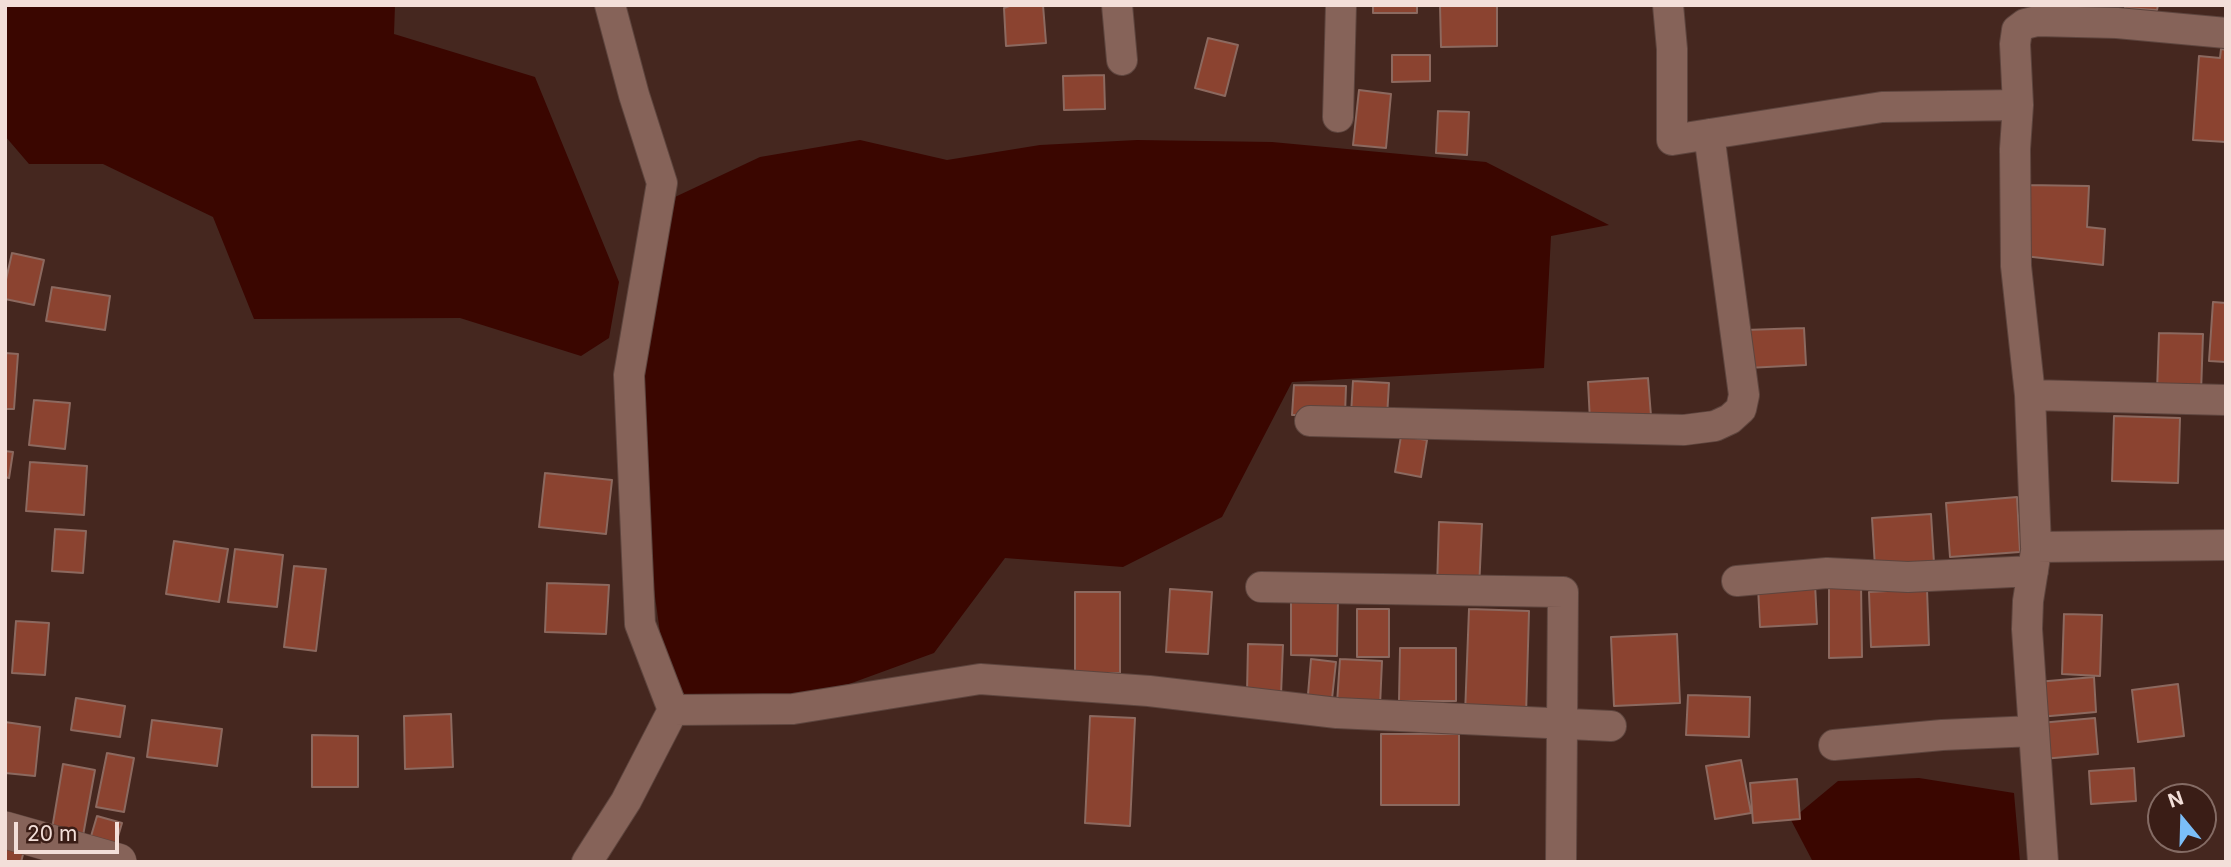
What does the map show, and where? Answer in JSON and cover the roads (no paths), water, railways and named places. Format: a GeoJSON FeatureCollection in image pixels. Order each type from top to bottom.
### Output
{"type":"FeatureCollection","features":[{"type":"Feature","properties":{"kind":"street"},"geometry":{"type":"LineString","coordinates":[[587,862],[626,801],[673,710],[640,624],[629,375],[662,183],[610,5]]}},
{"type":"Feature","properties":{"kind":"street"},"geometry":{"type":"LineString","coordinates":[[1117,5],[1122,60]]}},
{"type":"Feature","properties":{"kind":"street"},"geometry":{"type":"LineString","coordinates":[[1338,117],[1341,5]]}},
{"type":"Feature","properties":{"kind":"street"},"geometry":{"type":"LineString","coordinates":[[1668,5],[1672,48],[1672,140],[1882,107],[2018,105]]}},
{"type":"Feature","properties":{"kind":"street"},"geometry":{"type":"LineString","coordinates":[[2043,862],[2027,629],[2028,601],[2035,559],[2030,396],[2016,266],[2017,30],[2025,24],[2037,21],[2118,14],[2226,33]]}},
{"type":"Feature","properties":{"kind":"street"},"geometry":{"type":"LineString","coordinates":[[1310,421],[1684,430],[1715,426],[1730,419],[1741,409],[1744,395],[1709,134]]}},
{"type":"Feature","properties":{"kind":"street"},"geometry":{"type":"LineString","coordinates":[[2030,396],[2226,400]]}},
{"type":"Feature","properties":{"kind":"street"},"geometry":{"type":"LineString","coordinates":[[1737,581],[1827,573],[1908,577],[2035,559],[2226,545]]}},
{"type":"Feature","properties":{"kind":"street"},"geometry":{"type":"LineString","coordinates":[[1262,587],[1563,592],[1561,862]]}},
{"type":"Feature","properties":{"kind":"street"},"geometry":{"type":"LineString","coordinates":[[673,710],[793,709],[980,679],[1149,691],[1337,713],[1611,726]]}},
{"type":"Feature","properties":{"kind":"street"},"geometry":{"type":"LineString","coordinates":[[1834,745],[1942,735],[2034,731]]}},
{"type":"Feature","properties":{"kind":"street"},"geometry":{"type":"LineString","coordinates":[[5,830],[118,862]]}}]}
